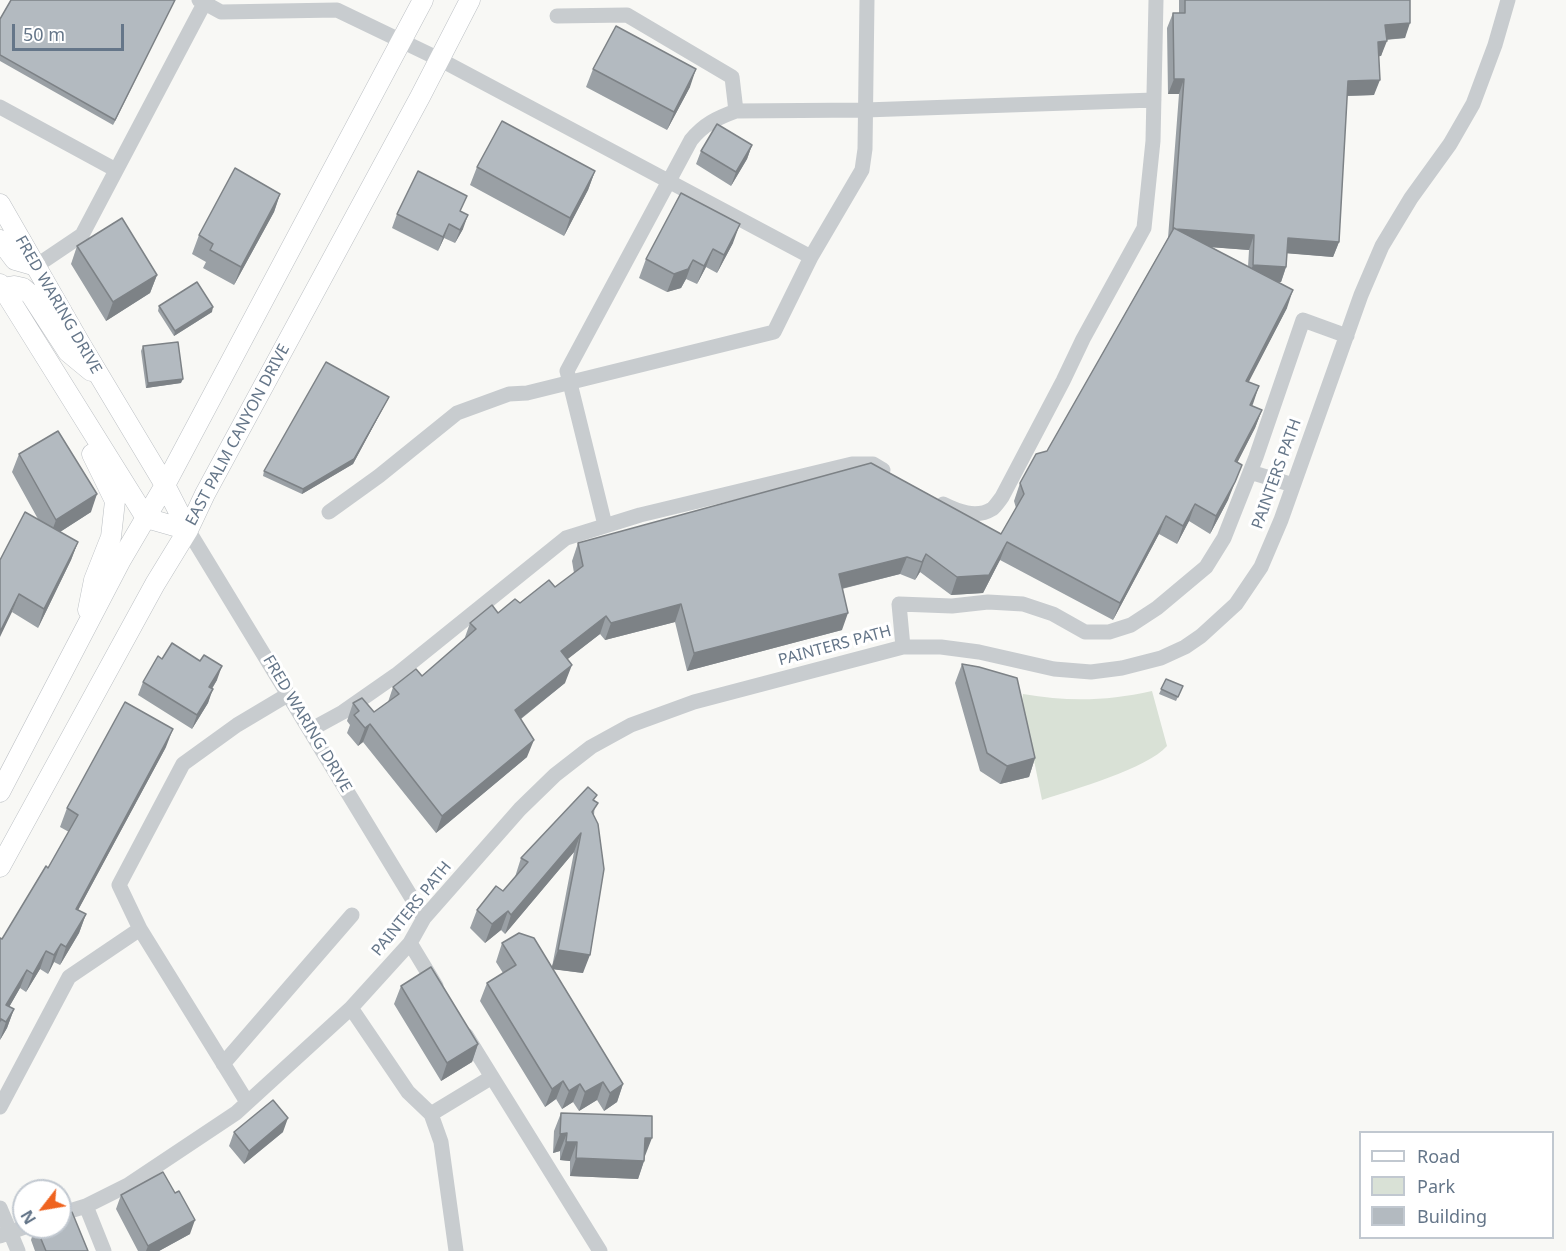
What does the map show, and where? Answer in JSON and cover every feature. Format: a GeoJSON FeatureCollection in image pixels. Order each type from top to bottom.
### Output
{"type":"FeatureCollection","features":[{"type":"Feature","properties":{"kind":"main road"},"geometry":{"type":"LineString","coordinates":[[0,792],[423,0]]}},
{"type":"Feature","properties":{"kind":"main road","name":"EAST PALM CANYON DRIVE"},"geometry":{"type":"LineString","coordinates":[[0,867],[155,584],[188,531],[205,494],[470,0]]}},
{"type":"Feature","properties":{"kind":"main road","name":"FRED WARING DRIVE"},"geometry":{"type":"LineString","coordinates":[[0,204],[165,485],[188,531]]}},
{"type":"Feature","properties":{"kind":"main road"},"geometry":{"type":"LineString","coordinates":[[0,240],[15,260],[36,266]]}},
{"type":"Feature","properties":{"kind":"main road"},"geometry":{"type":"LineString","coordinates":[[101,378],[68,352],[31,295],[23,288],[14,286],[1,288],[146,518],[188,531]]}},
{"type":"Feature","properties":{"kind":"main road"},"geometry":{"type":"LineString","coordinates":[[69,396],[81,433],[115,501],[111,537],[94,580],[84,632]]}},
{"type":"Feature","properties":{"kind":"street"},"geometry":{"type":"LineString","coordinates":[[329,512],[379,476],[457,413],[509,394],[527,393],[570,383],[774,332],[811,257],[862,170],[865,149],[867,0]]}},
{"type":"Feature","properties":{"kind":"street"},"geometry":{"type":"LineString","coordinates":[[933,498],[953,509],[973,513],[992,509],[1002,498],[1083,339],[1144,228],[1153,141],[1156,0]]}},
{"type":"Feature","properties":{"kind":"street","name":"PAINTERS PATH"},"geometry":{"type":"LineString","coordinates":[[72,1210],[86,1206],[128,1185],[236,1113],[351,1008],[410,943],[424,918],[520,809],[555,775],[591,747],[621,730],[662,712],[694,702],[903,647],[979,652],[1054,669],[1091,672],[1122,669],[1161,658],[1185,647],[1201,636],[1236,604],[1260,567],[1281,520],[1382,246],[1411,198],[1450,144],[1473,104],[1495,45],[1508,0]]}},
{"type":"Feature","properties":{"kind":"street"},"geometry":{"type":"LineString","coordinates":[[36,266],[82,235],[203,1],[221,12],[337,10],[439,59],[811,257]]}},
{"type":"Feature","properties":{"kind":"street"},"geometry":{"type":"LineString","coordinates":[[557,16],[627,15],[732,77],[736,111]]}},
{"type":"Feature","properties":{"kind":"street"},"geometry":{"type":"LineString","coordinates":[[605,525],[567,371],[691,140],[701,128],[717,118],[736,111],[865,110],[1154,100]]}},
{"type":"Feature","properties":{"kind":"street"},"geometry":{"type":"LineString","coordinates":[[0,107],[116,170]]}},
{"type":"Feature","properties":{"kind":"street"},"geometry":{"type":"LineString","coordinates":[[903,647],[899,604],[952,606],[988,602],[1023,604],[1053,614],[1085,632],[1109,632],[1131,626],[1157,608],[1206,567],[1224,538],[1250,472],[1303,320],[1347,336]]}},
{"type":"Feature","properties":{"kind":"street"},"geometry":{"type":"LineString","coordinates":[[310,730],[343,712],[396,675],[566,538],[605,525],[852,464],[873,464],[893,476]]}},
{"type":"Feature","properties":{"kind":"street"},"geometry":{"type":"LineString","coordinates":[[1250,472],[1293,485]]}},
{"type":"Feature","properties":{"kind":"street","name":"FRED WARING DRIVE"},"geometry":{"type":"LineString","coordinates":[[188,531],[424,918]]}},
{"type":"Feature","properties":{"kind":"street"},"geometry":{"type":"LineString","coordinates":[[247,1102],[140,929],[119,885],[183,764],[212,742],[289,694]]}},
{"type":"Feature","properties":{"kind":"street"},"geometry":{"type":"LineString","coordinates":[[223,1064],[352,915]]}},
{"type":"Feature","properties":{"kind":"street"},"geometry":{"type":"LineString","coordinates":[[0,1107],[69,977],[140,929]]}},
{"type":"Feature","properties":{"kind":"street"},"geometry":{"type":"LineString","coordinates":[[410,943],[447,1003]]}},
{"type":"Feature","properties":{"kind":"street"},"geometry":{"type":"LineString","coordinates":[[351,1008],[408,1092],[431,1114],[441,1142],[456,1251]]}},
{"type":"Feature","properties":{"kind":"street"},"geometry":{"type":"LineString","coordinates":[[458,1022],[600,1251]]}},
{"type":"Feature","properties":{"kind":"street"},"geometry":{"type":"LineString","coordinates":[[431,1114],[492,1077]]}},
{"type":"Feature","properties":{"kind":"street"},"geometry":{"type":"LineString","coordinates":[[86,1206],[104,1251]]}},
{"type":"Feature","properties":{"kind":"street"},"geometry":{"type":"LineString","coordinates":[[0,1208],[4,1234],[18,1251]]}},
{"type":"Feature","properties":{"kind":"green space"},"geometry":{"type":"Polygon","coordinates":[[[1152,691],[1167,746],[1144,763],[1042,800],[1022,701],[1023,694],[1088,699],[1119,697],[1152,691]]]}},
{"type":"Feature","properties":{"kind":"building"},"geometry":{"type":"Polygon","coordinates":[[[11,0],[175,0],[115,120],[0,55],[0,19],[11,0]]]}},
{"type":"Feature","properties":{"kind":"building"},"geometry":{"type":"Polygon","coordinates":[[[1185,0],[1410,0],[1410,23],[1385,25],[1387,41],[1378,42],[1380,80],[1348,81],[1339,242],[1288,238],[1286,267],[1253,265],[1254,235],[1173,229],[1184,79],[1174,79],[1173,13],[1185,13],[1185,0]]]}},
{"type":"Feature","properties":{"kind":"building"},"geometry":{"type":"Polygon","coordinates":[[[616,26],[696,69],[674,112],[593,69],[616,26]]]}},
{"type":"Feature","properties":{"kind":"building"},"geometry":{"type":"Polygon","coordinates":[[[502,121],[595,171],[570,218],[477,167],[502,121]]]}},
{"type":"Feature","properties":{"kind":"building"},"geometry":{"type":"Polygon","coordinates":[[[717,124],[752,145],[736,172],[701,151],[717,124]]]}},
{"type":"Feature","properties":{"kind":"building"},"geometry":{"type":"Polygon","coordinates":[[[235,168],[280,194],[241,267],[210,250],[213,244],[199,235],[235,168]]]}},
{"type":"Feature","properties":{"kind":"building"},"geometry":{"type":"Polygon","coordinates":[[[418,171],[467,196],[460,211],[468,215],[460,230],[449,224],[443,237],[397,214],[418,171]]]}},
{"type":"Feature","properties":{"kind":"building"},"geometry":{"type":"Polygon","coordinates":[[[681,193],[740,224],[724,255],[713,249],[704,266],[693,260],[688,269],[674,274],[646,259],[681,193]]]}},
{"type":"Feature","properties":{"kind":"building"},"geometry":{"type":"Polygon","coordinates":[[[122,218],[157,275],[113,302],[77,246],[122,218]]]}},
{"type":"Feature","properties":{"kind":"building"},"geometry":{"type":"Polygon","coordinates":[[[1174,228],[1293,290],[1246,381],[1259,386],[1250,405],[1262,410],[1235,461],[1242,465],[1235,482],[1216,516],[1195,504],[1183,526],[1166,516],[1120,603],[1007,542],[989,575],[957,577],[926,554],[922,562],[907,557],[839,574],[848,613],[694,653],[681,604],[611,623],[606,616],[561,651],[572,665],[515,710],[534,740],[442,816],[370,724],[365,728],[354,715],[359,711],[353,703],[362,698],[374,712],[399,694],[393,687],[416,669],[422,676],[476,629],[470,623],[492,605],[498,613],[515,599],[520,603],[549,580],[555,587],[583,566],[578,543],[871,463],[1001,534],[1024,494],[1020,483],[1036,454],[1047,451],[1174,228]]]}},
{"type":"Feature","properties":{"kind":"building"},"geometry":{"type":"Polygon","coordinates":[[[197,282],[213,307],[175,331],[159,306],[197,282]]]}},
{"type":"Feature","properties":{"kind":"building"},"geometry":{"type":"Polygon","coordinates":[[[178,342],[183,379],[148,383],[143,346],[178,342]]]}},
{"type":"Feature","properties":{"kind":"building"},"geometry":{"type":"Polygon","coordinates":[[[326,362],[389,397],[354,459],[303,489],[264,471],[326,362]]]}},
{"type":"Feature","properties":{"kind":"building"},"geometry":{"type":"Polygon","coordinates":[[[58,431],[97,494],[56,520],[19,454],[58,431]]]}},
{"type":"Feature","properties":{"kind":"building"},"geometry":{"type":"Polygon","coordinates":[[[25,512],[78,542],[44,609],[19,594],[0,632],[0,560],[25,512]]]}},
{"type":"Feature","properties":{"kind":"building"},"geometry":{"type":"Polygon","coordinates":[[[172,643],[200,661],[204,655],[222,666],[209,687],[213,689],[197,715],[143,682],[158,656],[162,659],[172,643]]]}},
{"type":"Feature","properties":{"kind":"building"},"geometry":{"type":"Polygon","coordinates":[[[962,664],[1017,678],[1035,758],[1007,766],[987,753],[962,664]]]}},
{"type":"Feature","properties":{"kind":"building"},"geometry":{"type":"Polygon","coordinates":[[[1166,679],[1183,686],[1178,697],[1161,689],[1166,679]]]}},
{"type":"Feature","properties":{"kind":"building"},"geometry":{"type":"Polygon","coordinates":[[[125,702],[173,729],[76,909],[86,914],[66,947],[61,944],[54,955],[46,951],[33,974],[27,970],[6,1005],[14,1009],[6,1022],[1,1019],[0,1021],[0,938],[2,939],[46,866],[48,868],[78,815],[67,808],[125,702]]]}},
{"type":"Feature","properties":{"kind":"building"},"geometry":{"type":"Polygon","coordinates":[[[588,787],[597,795],[593,800],[598,803],[592,812],[598,824],[604,869],[590,955],[558,950],[581,833],[511,915],[508,911],[492,924],[477,910],[496,886],[503,891],[528,862],[521,858],[588,787]]]}},
{"type":"Feature","properties":{"kind":"building"},"geometry":{"type":"Polygon","coordinates":[[[519,933],[534,938],[623,1084],[610,1093],[603,1082],[585,1092],[580,1084],[569,1091],[563,1081],[552,1089],[487,983],[516,965],[502,943],[519,933]]]}},
{"type":"Feature","properties":{"kind":"building"},"geometry":{"type":"Polygon","coordinates":[[[431,967],[478,1044],[447,1063],[401,986],[431,967]]]}},
{"type":"Feature","properties":{"kind":"building"},"geometry":{"type":"Polygon","coordinates":[[[273,1100],[288,1118],[249,1151],[234,1132],[273,1100]]]}},
{"type":"Feature","properties":{"kind":"building"},"geometry":{"type":"Polygon","coordinates":[[[561,1113],[652,1116],[652,1138],[645,1138],[644,1161],[576,1158],[577,1142],[566,1142],[567,1133],[560,1134],[561,1113]]]}},
{"type":"Feature","properties":{"kind":"building"},"geometry":{"type":"Polygon","coordinates":[[[163,1172],[175,1193],[179,1191],[195,1220],[148,1246],[121,1195],[163,1172]]]}},
{"type":"Feature","properties":{"kind":"building"},"geometry":{"type":"Polygon","coordinates":[[[72,1212],[88,1251],[46,1251],[41,1239],[72,1239],[72,1212]]]}}]}
